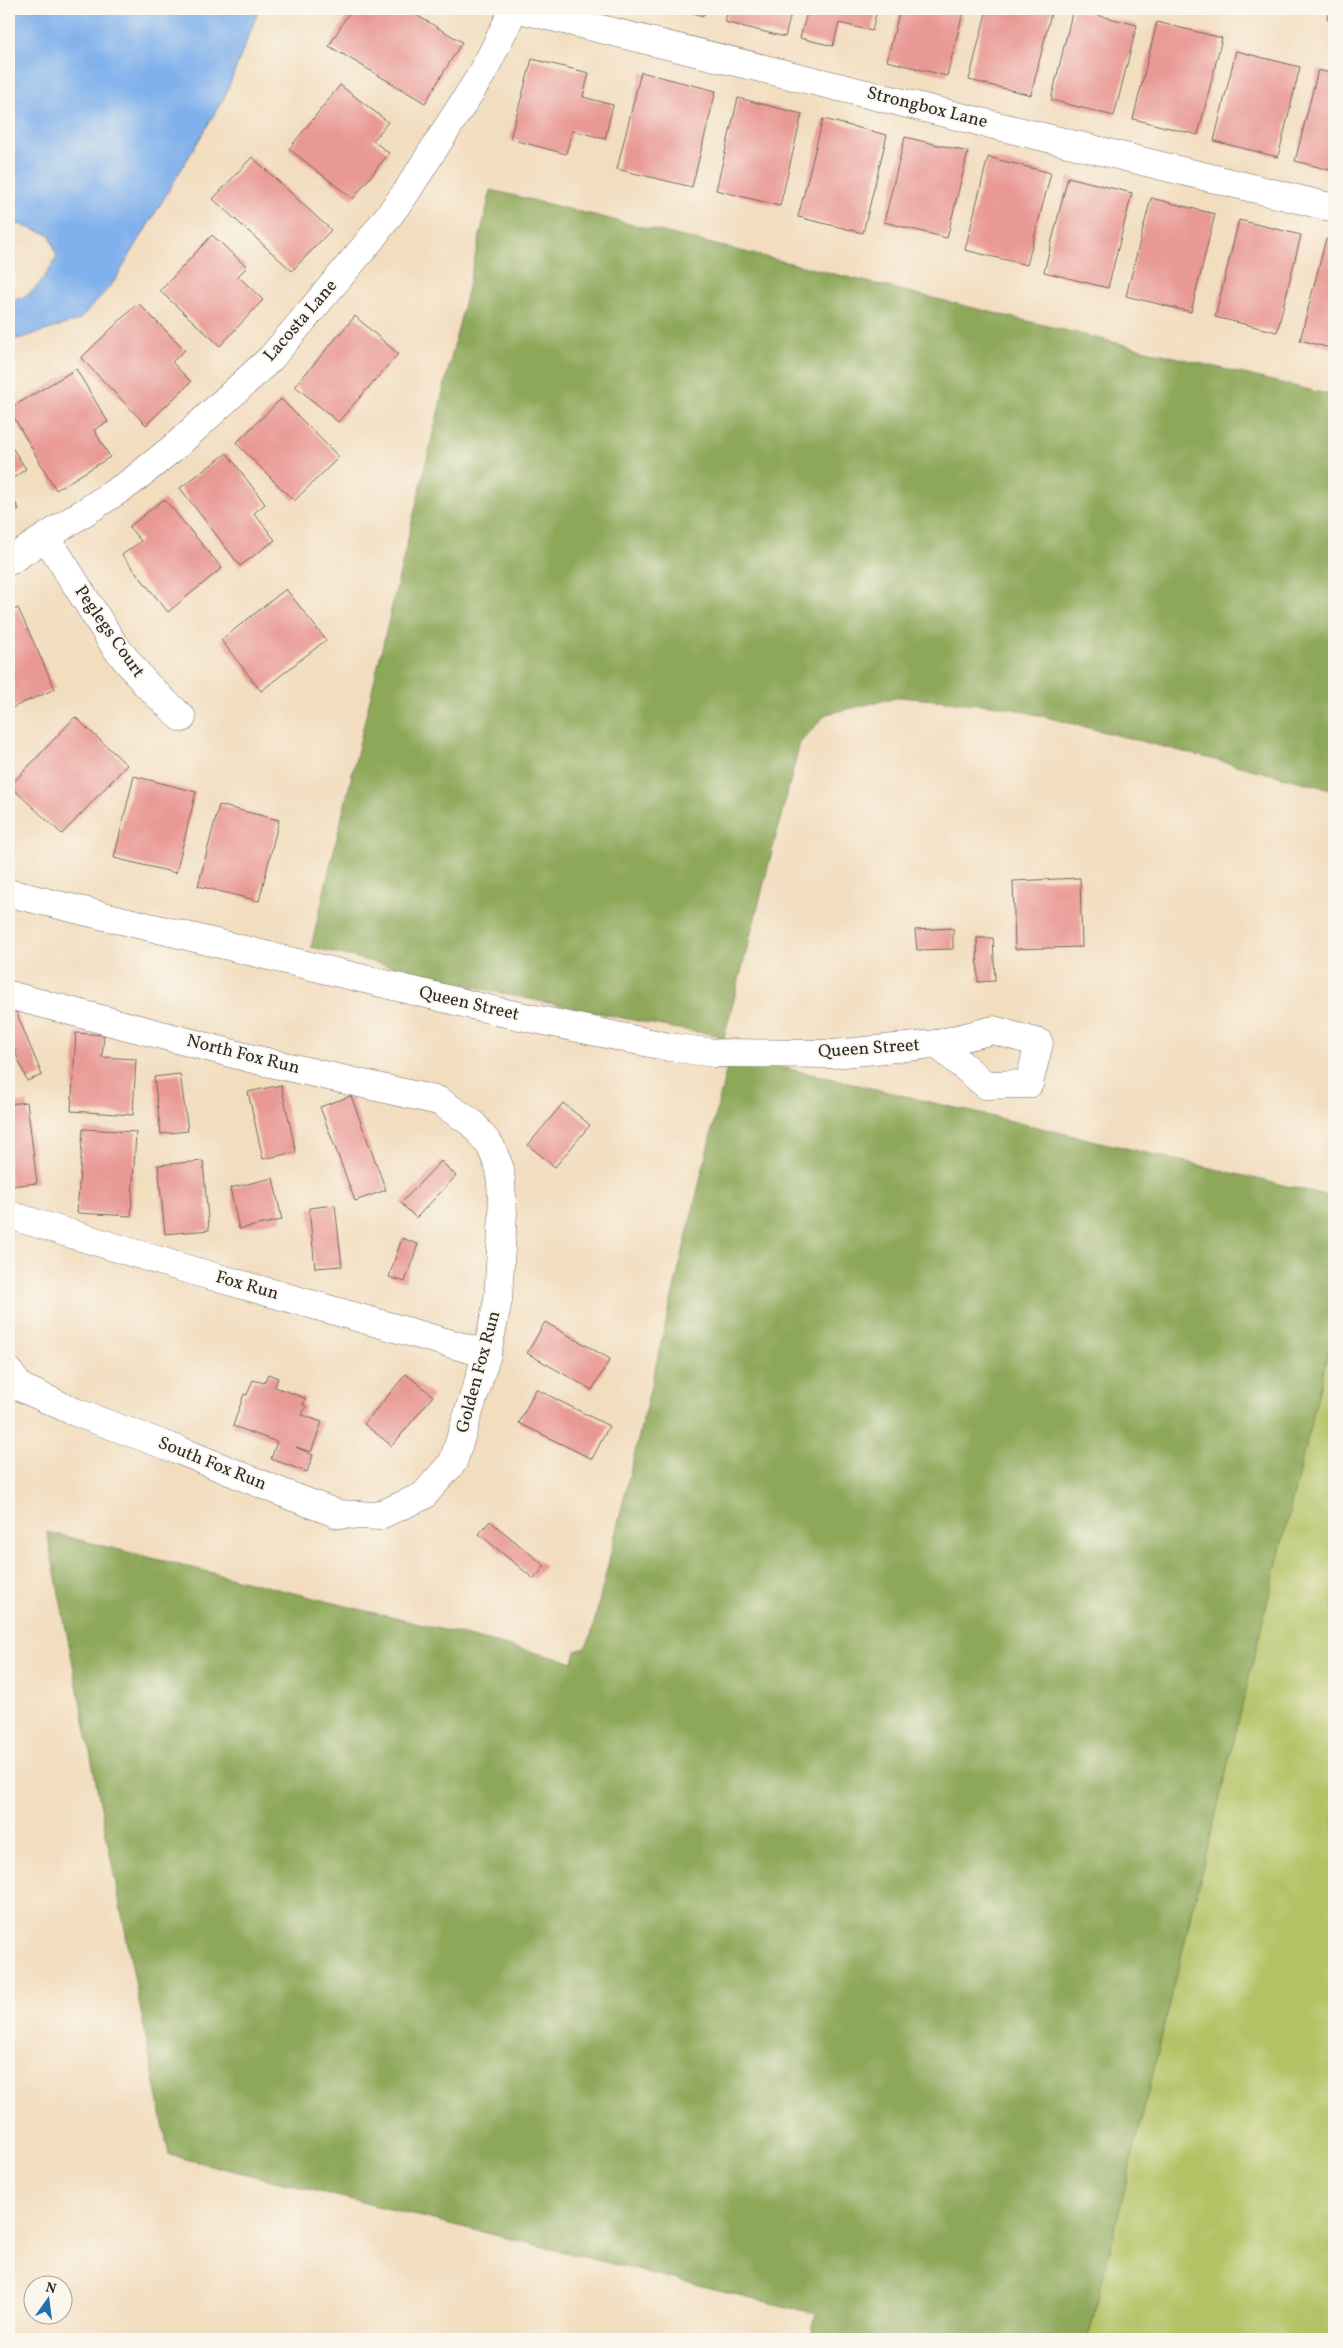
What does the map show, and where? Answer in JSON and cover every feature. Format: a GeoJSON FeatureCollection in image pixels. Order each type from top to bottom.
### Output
{"type":"FeatureCollection","features":[{"type":"Feature","properties":{"kind":"street","name":"Lacosta Lane"},"geometry":{"type":"LineString","coordinates":[[9,562],[131,482],[179,443],[271,358],[368,244],[405,194],[484,72],[514,9]]}},
{"type":"Feature","properties":{"kind":"street","name":"Strongbox Lane"},"geometry":{"type":"LineString","coordinates":[[519,9],[1334,208]]}},
{"type":"Feature","properties":{"kind":"street","name":"Peglegs Court"},"geometry":{"type":"LineString","coordinates":[[47,538],[114,645],[146,684],[182,718]]}},
{"type":"Feature","properties":{"kind":"street","name":"Queen Street"},"geometry":{"type":"LineString","coordinates":[[9,893],[502,1012],[669,1046],[714,1053],[833,1054],[937,1044]]}},
{"type":"Feature","properties":{"kind":"street","name":"North Fox Run"},"geometry":{"type":"LineString","coordinates":[[9,995],[253,1060],[439,1101],[472,1123]]}},
{"type":"Feature","properties":{"kind":"street","name":"Golden Fox Run"},"geometry":{"type":"LineString","coordinates":[[423,1496],[453,1462],[487,1354],[498,1300],[504,1213],[500,1169],[490,1147],[472,1123]]}},
{"type":"Feature","properties":{"kind":"street","name":"Fox Run"},"geometry":{"type":"LineString","coordinates":[[9,1215],[183,1268],[487,1354]]}},
{"type":"Feature","properties":{"kind":"street","name":"South Fox Run"},"geometry":{"type":"LineString","coordinates":[[9,1373],[20,1387],[75,1412],[181,1451],[338,1514],[378,1516],[423,1496]]}},
{"type":"Feature","properties":{"kind":"green space"},"geometry":{"type":"Polygon","coordinates":[[[491,190],[1334,396],[1334,790],[1002,706],[900,697],[826,714],[800,743],[724,1038],[717,1035],[672,1028],[505,994],[311,947],[491,190]]]}},
{"type":"Feature","properties":{"kind":"green space"},"geometry":{"type":"Polygon","coordinates":[[[730,1055],[1334,1197],[1334,1328],[1088,2339],[810,2339],[816,2314],[169,2155],[47,1532],[573,1662],[576,1651],[586,1646],[591,1636],[730,1055]]]}},
{"type":"Feature","properties":{"kind":"green space"},"geometry":{"type":"Polygon","coordinates":[[[1334,1328],[1334,2339],[1088,2339],[1334,1328]]]}},
{"type":"Feature","properties":{"kind":"water"},"geometry":{"type":"Polygon","coordinates":[[[9,9],[259,9],[225,96],[114,282],[79,320],[22,338],[9,340],[9,299],[17,299],[32,292],[57,257],[50,235],[9,221],[9,9]]]}},
{"type":"Feature","properties":{"kind":"building"},"geometry":{"type":"Polygon","coordinates":[[[351,9],[406,9],[462,42],[425,103],[329,46],[351,9]]]}},
{"type":"Feature","properties":{"kind":"building"},"geometry":{"type":"Polygon","coordinates":[[[679,9],[705,9],[703,16],[679,9]]]}},
{"type":"Feature","properties":{"kind":"building"},"geometry":{"type":"Polygon","coordinates":[[[728,9],[792,9],[785,37],[725,22],[728,9]]]}},
{"type":"Feature","properties":{"kind":"building"},"geometry":{"type":"Polygon","coordinates":[[[808,9],[877,9],[872,31],[839,23],[833,46],[800,38],[808,9]]]}},
{"type":"Feature","properties":{"kind":"building"},"geometry":{"type":"Polygon","coordinates":[[[900,9],[964,9],[947,76],[887,61],[900,9]]]}},
{"type":"Feature","properties":{"kind":"building"},"geometry":{"type":"Polygon","coordinates":[[[987,9],[1052,9],[1031,95],[969,80],[987,9]]]}},
{"type":"Feature","properties":{"kind":"building"},"geometry":{"type":"Polygon","coordinates":[[[1073,9],[1137,25],[1114,116],[1051,100],[1073,9]]]}},
{"type":"Feature","properties":{"kind":"building"},"geometry":{"type":"Polygon","coordinates":[[[1330,9],[1334,9],[1334,21],[1327,19],[1330,9]]]}},
{"type":"Feature","properties":{"kind":"building"},"geometry":{"type":"Polygon","coordinates":[[[1157,22],[1222,38],[1198,135],[1133,119],[1157,22]]]}},
{"type":"Feature","properties":{"kind":"building"},"geometry":{"type":"Polygon","coordinates":[[[1236,51],[1300,67],[1278,157],[1214,141],[1236,51]]]}},
{"type":"Feature","properties":{"kind":"building"},"geometry":{"type":"Polygon","coordinates":[[[532,59],[589,73],[583,97],[613,105],[605,139],[572,130],[566,154],[510,139],[532,59]]]}},
{"type":"Feature","properties":{"kind":"building"},"geometry":{"type":"Polygon","coordinates":[[[1318,70],[1334,74],[1334,171],[1295,161],[1318,70]]]}},
{"type":"Feature","properties":{"kind":"building"},"geometry":{"type":"Polygon","coordinates":[[[641,72],[716,91],[692,187],[617,169],[641,72]]]}},
{"type":"Feature","properties":{"kind":"building"},"geometry":{"type":"Polygon","coordinates":[[[340,85],[388,122],[373,141],[389,153],[353,199],[289,149],[340,85]]]}},
{"type":"Feature","properties":{"kind":"building"},"geometry":{"type":"Polygon","coordinates":[[[738,98],[802,114],[780,206],[716,190],[738,98]]]}},
{"type":"Feature","properties":{"kind":"building"},"geometry":{"type":"Polygon","coordinates":[[[823,119],[887,135],[863,233],[798,217],[823,119]]]}},
{"type":"Feature","properties":{"kind":"building"},"geometry":{"type":"Polygon","coordinates":[[[905,137],[968,152],[947,238],[884,222],[905,137]]]}},
{"type":"Feature","properties":{"kind":"building"},"geometry":{"type":"Polygon","coordinates":[[[252,157],[331,230],[292,271],[213,199],[252,157]]]}},
{"type":"Feature","properties":{"kind":"building"},"geometry":{"type":"Polygon","coordinates":[[[988,157],[1051,173],[1027,265],[965,250],[988,157]]]}},
{"type":"Feature","properties":{"kind":"building"},"geometry":{"type":"Polygon","coordinates":[[[1068,177],[1132,193],[1108,288],[1044,272],[1068,177]]]}},
{"type":"Feature","properties":{"kind":"building"},"geometry":{"type":"Polygon","coordinates":[[[1151,198],[1215,214],[1191,312],[1126,296],[1151,198]]]}},
{"type":"Feature","properties":{"kind":"building"},"geometry":{"type":"Polygon","coordinates":[[[1239,220],[1301,235],[1277,332],[1215,317],[1239,220]]]}},
{"type":"Feature","properties":{"kind":"building"},"geometry":{"type":"Polygon","coordinates":[[[212,235],[247,267],[238,276],[263,300],[220,346],[160,291],[212,235]]]}},
{"type":"Feature","properties":{"kind":"building"},"geometry":{"type":"Polygon","coordinates":[[[1326,239],[1334,242],[1334,349],[1300,340],[1326,239]]]}},
{"type":"Feature","properties":{"kind":"building"},"geometry":{"type":"Polygon","coordinates":[[[138,303],[185,350],[172,362],[191,382],[146,425],[81,358],[138,303]]]}},
{"type":"Feature","properties":{"kind":"building"},"geometry":{"type":"Polygon","coordinates":[[[355,316],[398,354],[338,422],[295,386],[355,316]]]}},
{"type":"Feature","properties":{"kind":"building"},"geometry":{"type":"Polygon","coordinates":[[[76,369],[108,422],[94,430],[110,457],[56,490],[9,409],[76,369]]]}},
{"type":"Feature","properties":{"kind":"building"},"geometry":{"type":"Polygon","coordinates":[[[281,399],[339,457],[294,501],[236,443],[281,399]]]}},
{"type":"Feature","properties":{"kind":"building"},"geometry":{"type":"Polygon","coordinates":[[[9,443],[26,469],[9,481],[9,443]]]}},
{"type":"Feature","properties":{"kind":"building"},"geometry":{"type":"Polygon","coordinates":[[[227,453],[265,504],[254,513],[275,540],[240,566],[180,488],[227,453]]]}},
{"type":"Feature","properties":{"kind":"building"},"geometry":{"type":"Polygon","coordinates":[[[9,493],[19,509],[9,515],[9,493]]]}},
{"type":"Feature","properties":{"kind":"building"},"geometry":{"type":"Polygon","coordinates":[[[164,499],[222,568],[168,612],[122,555],[141,541],[129,527],[164,499]]]}},
{"type":"Feature","properties":{"kind":"building"},"geometry":{"type":"Polygon","coordinates":[[[286,589],[326,640],[261,691],[221,640],[286,589]]]}},
{"type":"Feature","properties":{"kind":"building"},"geometry":{"type":"Polygon","coordinates":[[[18,608],[55,689],[9,709],[9,613],[18,608]]]}},
{"type":"Feature","properties":{"kind":"building"},"geometry":{"type":"Polygon","coordinates":[[[75,717],[127,765],[62,834],[10,786],[75,717]]]}},
{"type":"Feature","properties":{"kind":"building"},"geometry":{"type":"Polygon","coordinates":[[[134,776],[196,792],[176,873],[114,858],[134,776]]]}},
{"type":"Feature","properties":{"kind":"building"},"geometry":{"type":"Polygon","coordinates":[[[219,805],[279,820],[259,901],[198,886],[219,805]]]}},
{"type":"Feature","properties":{"kind":"building"},"geometry":{"type":"Polygon","coordinates":[[[1080,878],[1082,947],[1015,949],[1013,881],[1080,878]]]}},
{"type":"Feature","properties":{"kind":"building"},"geometry":{"type":"Polygon","coordinates":[[[953,928],[953,949],[917,950],[915,930],[953,928]]]}},
{"type":"Feature","properties":{"kind":"building"},"geometry":{"type":"Polygon","coordinates":[[[977,938],[993,938],[995,981],[978,982],[977,938]]]}},
{"type":"Feature","properties":{"kind":"building"},"geometry":{"type":"Polygon","coordinates":[[[15,1009],[42,1075],[27,1081],[9,1036],[9,1012],[15,1009]]]}},
{"type":"Feature","properties":{"kind":"building"},"geometry":{"type":"Polygon","coordinates":[[[76,1033],[104,1035],[102,1057],[136,1059],[133,1115],[71,1111],[76,1033]]]}},
{"type":"Feature","properties":{"kind":"building"},"geometry":{"type":"Polygon","coordinates":[[[180,1074],[188,1131],[161,1134],[154,1077],[180,1074]]]}},
{"type":"Feature","properties":{"kind":"building"},"geometry":{"type":"Polygon","coordinates":[[[281,1085],[296,1152],[263,1159],[248,1092],[281,1085]]]}},
{"type":"Feature","properties":{"kind":"building"},"geometry":{"type":"Polygon","coordinates":[[[351,1096],[386,1190],[355,1201],[320,1107],[351,1096]]]}},
{"type":"Feature","properties":{"kind":"building"},"geometry":{"type":"Polygon","coordinates":[[[27,1102],[37,1183],[11,1186],[9,1104],[27,1102]]]}},
{"type":"Feature","properties":{"kind":"building"},"geometry":{"type":"Polygon","coordinates":[[[563,1103],[590,1125],[555,1167],[528,1145],[563,1103]]]}},
{"type":"Feature","properties":{"kind":"building"},"geometry":{"type":"Polygon","coordinates":[[[83,1129],[136,1132],[131,1216],[77,1213],[83,1129]]]}},
{"type":"Feature","properties":{"kind":"building"},"geometry":{"type":"Polygon","coordinates":[[[203,1161],[209,1230],[165,1234],[158,1165],[203,1161]]]}},
{"type":"Feature","properties":{"kind":"building"},"geometry":{"type":"Polygon","coordinates":[[[441,1161],[456,1176],[416,1218],[401,1203],[441,1161]]]}},
{"type":"Feature","properties":{"kind":"building"},"geometry":{"type":"Polygon","coordinates":[[[273,1178],[282,1220],[239,1229],[230,1188],[273,1178]]]}},
{"type":"Feature","properties":{"kind":"building"},"geometry":{"type":"Polygon","coordinates":[[[335,1205],[342,1266],[315,1268],[309,1208],[335,1205]]]}},
{"type":"Feature","properties":{"kind":"building"},"geometry":{"type":"Polygon","coordinates":[[[402,1238],[418,1244],[405,1282],[389,1277],[402,1238]]]}},
{"type":"Feature","properties":{"kind":"building"},"geometry":{"type":"Polygon","coordinates":[[[545,1322],[610,1359],[592,1390],[527,1353],[545,1322]]]}},
{"type":"Feature","properties":{"kind":"building"},"geometry":{"type":"Polygon","coordinates":[[[268,1374],[278,1378],[275,1387],[305,1398],[303,1405],[306,1406],[302,1415],[322,1422],[311,1452],[296,1447],[313,1455],[307,1472],[271,1459],[277,1442],[233,1426],[244,1394],[247,1395],[253,1380],[264,1383],[268,1374]]]}},
{"type":"Feature","properties":{"kind":"building"},"geometry":{"type":"Polygon","coordinates":[[[406,1374],[433,1396],[392,1446],[364,1424],[406,1374]]]}},
{"type":"Feature","properties":{"kind":"building"},"geometry":{"type":"Polygon","coordinates":[[[536,1389],[609,1426],[592,1459],[519,1423],[536,1389]]]}},
{"type":"Feature","properties":{"kind":"building"},"geometry":{"type":"Polygon","coordinates":[[[490,1521],[545,1566],[534,1579],[479,1534],[490,1521]]]}}]}
